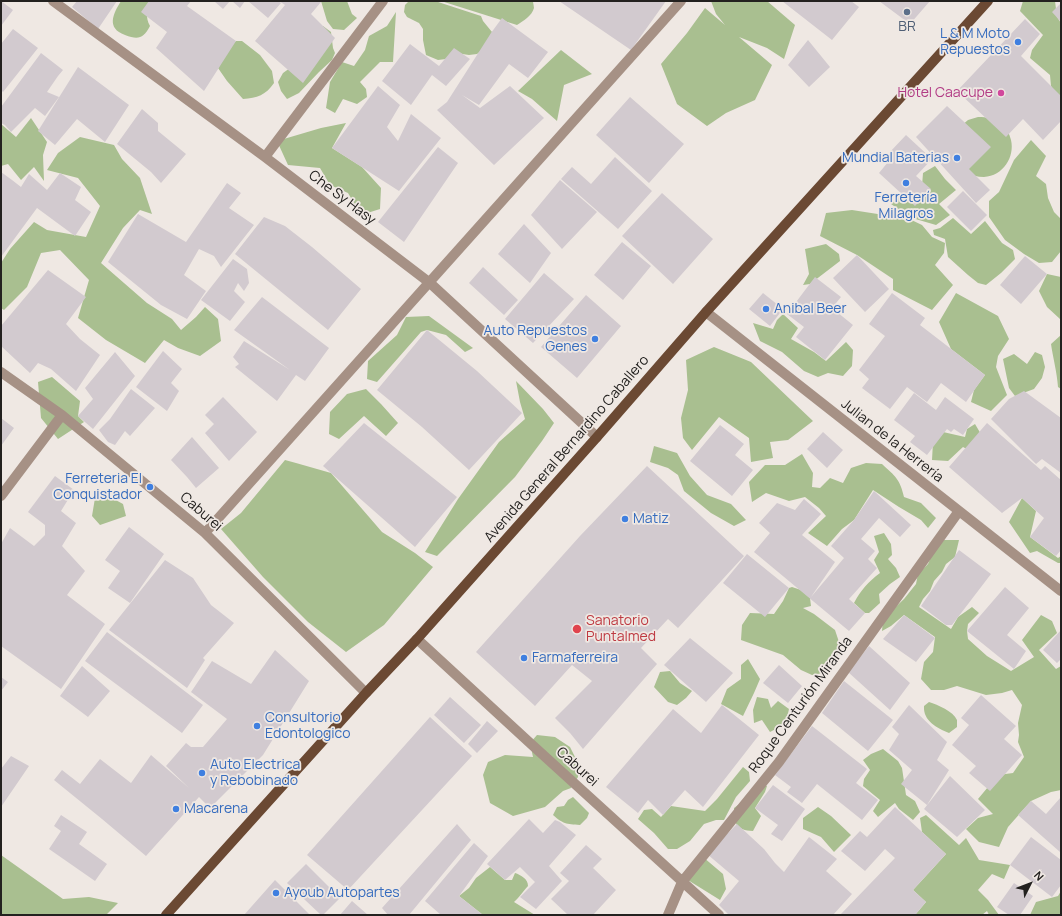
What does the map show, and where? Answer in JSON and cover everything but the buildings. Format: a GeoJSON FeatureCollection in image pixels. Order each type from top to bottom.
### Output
{"type":"FeatureCollection","features":[{"type":"Feature","properties":{"kind":"main road","name":"Avenida General Bernardino Caballero"},"geometry":{"type":"LineString","coordinates":[[167,914],[366,693],[417,639],[706,312],[988,1]]}},
{"type":"Feature","properties":{"kind":"street","name":"Che Sy Hasy"},"geometry":{"type":"LineString","coordinates":[[53,1],[265,157],[430,283],[597,437]]}},
{"type":"Feature","properties":{"kind":"street"},"geometry":{"type":"LineString","coordinates":[[265,157],[383,1]]}},
{"type":"Feature","properties":{"kind":"street"},"geometry":{"type":"LineString","coordinates":[[205,533],[681,1]]}},
{"type":"Feature","properties":{"kind":"street","name":"Julian de la Herrería"},"geometry":{"type":"LineString","coordinates":[[706,312],[1061,591]]}},
{"type":"Feature","properties":{"kind":"street","name":"Caburei"},"geometry":{"type":"LineString","coordinates":[[1,372],[62,415],[205,533],[366,693]]}},
{"type":"Feature","properties":{"kind":"street"},"geometry":{"type":"LineString","coordinates":[[1,496],[62,415]]}},
{"type":"Feature","properties":{"kind":"street","name":"Roque Centurión Miranda"},"geometry":{"type":"LineString","coordinates":[[668,915],[682,882],[779,762],[959,512]]}},
{"type":"Feature","properties":{"kind":"street","name":"Caburei"},"geometry":{"type":"LineString","coordinates":[[417,639],[719,915]]}},
{"type":"Feature","properties":{"kind":"green space"},"geometry":{"type":"Polygon","coordinates":[[[121,1],[151,1],[147,14],[147,20],[150,26],[142,36],[133,38],[115,29],[113,20],[121,1]]]}},
{"type":"Feature","properties":{"kind":"green space"},"geometry":{"type":"Polygon","coordinates":[[[321,1],[347,1],[352,14],[357,18],[344,30],[333,29],[327,21],[321,1]]]}},
{"type":"Feature","properties":{"kind":"green space"},"geometry":{"type":"Polygon","coordinates":[[[409,1],[435,1],[481,16],[492,32],[487,46],[477,54],[469,55],[456,53],[446,59],[438,60],[426,55],[423,40],[423,29],[419,23],[407,17],[404,12],[405,5],[409,1]]]}},
{"type":"Feature","properties":{"kind":"green space"},"geometry":{"type":"Polygon","coordinates":[[[441,1],[533,1],[534,8],[529,16],[517,25],[441,1]]]}},
{"type":"Feature","properties":{"kind":"green space"},"geometry":{"type":"Polygon","coordinates":[[[711,1],[767,1],[795,25],[784,59],[767,48],[739,37],[772,65],[755,100],[726,113],[707,126],[677,104],[661,64],[687,33],[705,8],[725,25],[716,14],[711,1]]]}},
{"type":"Feature","properties":{"kind":"green space"},"geometry":{"type":"Polygon","coordinates":[[[1023,1],[1055,1],[1057,17],[1061,23],[1061,107],[1059,99],[1051,86],[1050,75],[1030,58],[1032,50],[1043,35],[1020,11],[1023,1]]]}},
{"type":"Feature","properties":{"kind":"green space"},"geometry":{"type":"Polygon","coordinates":[[[396,12],[393,62],[380,62],[360,82],[366,89],[367,97],[357,104],[343,99],[335,113],[326,108],[330,82],[342,62],[354,66],[365,50],[369,36],[387,26],[396,12]]]}},
{"type":"Feature","properties":{"kind":"green space"},"geometry":{"type":"Polygon","coordinates":[[[323,26],[331,32],[335,53],[332,60],[299,93],[287,99],[281,91],[278,82],[283,73],[290,68],[323,26]]]}},
{"type":"Feature","properties":{"kind":"green space"},"geometry":{"type":"Polygon","coordinates":[[[236,41],[242,41],[260,55],[272,71],[274,83],[261,95],[243,99],[218,68],[232,44],[236,41]]]}},
{"type":"Feature","properties":{"kind":"green space"},"geometry":{"type":"Polygon","coordinates":[[[561,50],[592,74],[564,85],[557,121],[532,99],[518,91],[561,50]]]}},
{"type":"Feature","properties":{"kind":"green space"},"geometry":{"type":"Polygon","coordinates":[[[978,117],[993,120],[1005,128],[1010,135],[1012,146],[1009,159],[1002,169],[991,176],[979,177],[966,172],[960,127],[968,120],[978,117]]]}},
{"type":"Feature","properties":{"kind":"green space"},"geometry":{"type":"Polygon","coordinates":[[[31,118],[47,142],[43,155],[44,181],[34,167],[21,180],[8,164],[1,166],[1,124],[16,137],[31,118]]]}},
{"type":"Feature","properties":{"kind":"green space"},"geometry":{"type":"Polygon","coordinates":[[[346,123],[332,148],[362,167],[381,188],[380,209],[361,215],[348,193],[330,185],[320,168],[288,165],[277,141],[321,128],[346,123]]]}},
{"type":"Feature","properties":{"kind":"green space"},"geometry":{"type":"Polygon","coordinates":[[[80,137],[114,145],[122,159],[140,178],[152,214],[140,210],[123,228],[101,263],[147,303],[172,319],[181,330],[205,307],[218,319],[221,341],[200,356],[178,348],[164,340],[145,363],[106,340],[78,318],[89,280],[60,250],[41,253],[27,287],[4,310],[1,308],[1,263],[10,249],[34,222],[47,230],[86,237],[100,206],[78,178],[47,170],[58,153],[80,137]]]}},
{"type":"Feature","properties":{"kind":"green space"},"geometry":{"type":"Polygon","coordinates":[[[1031,140],[1046,156],[1036,176],[1046,184],[1048,198],[1054,212],[1061,219],[1061,251],[1052,262],[1039,263],[1024,254],[1005,240],[989,217],[989,201],[999,192],[1014,160],[1031,140]]]}},
{"type":"Feature","properties":{"kind":"green space"},"geometry":{"type":"Polygon","coordinates":[[[935,166],[956,190],[939,204],[950,215],[936,225],[912,218],[891,204],[911,187],[922,186],[923,173],[935,166]]]}},
{"type":"Feature","properties":{"kind":"green space"},"geometry":{"type":"Polygon","coordinates":[[[852,210],[884,215],[903,216],[922,225],[932,237],[945,243],[944,253],[935,265],[953,285],[932,310],[893,290],[893,279],[857,255],[820,236],[826,213],[852,210]]]}},
{"type":"Feature","properties":{"kind":"green space"},"geometry":{"type":"Polygon","coordinates":[[[953,218],[971,234],[985,221],[1002,243],[1013,250],[1015,259],[986,285],[978,283],[948,257],[945,239],[934,235],[933,230],[940,228],[953,218]]]}},
{"type":"Feature","properties":{"kind":"green space"},"geometry":{"type":"Polygon","coordinates":[[[826,244],[839,254],[840,261],[810,284],[803,285],[809,274],[805,249],[826,244]]]}},
{"type":"Feature","properties":{"kind":"green space"},"geometry":{"type":"Polygon","coordinates":[[[1047,274],[1061,277],[1061,323],[1060,319],[1047,307],[1039,291],[1047,274]]]}},
{"type":"Feature","properties":{"kind":"green space"},"geometry":{"type":"Polygon","coordinates":[[[956,293],[998,316],[1009,339],[998,356],[996,367],[1007,395],[991,411],[971,402],[974,390],[985,375],[951,349],[939,322],[956,293]]]}},
{"type":"Feature","properties":{"kind":"green space"},"geometry":{"type":"Polygon","coordinates":[[[783,314],[798,328],[791,339],[814,352],[826,361],[846,342],[853,350],[852,366],[843,376],[828,373],[818,377],[804,371],[782,352],[760,341],[753,323],[773,329],[777,320],[783,314]]]}},
{"type":"Feature","properties":{"kind":"green space"},"geometry":{"type":"Polygon","coordinates":[[[429,316],[473,348],[465,352],[446,335],[427,330],[421,332],[377,382],[367,379],[368,361],[397,335],[406,317],[429,316]]]}},
{"type":"Feature","properties":{"kind":"green space"},"geometry":{"type":"Polygon","coordinates":[[[1061,335],[1061,389],[1058,387],[1051,344],[1061,335]]]}},
{"type":"Feature","properties":{"kind":"green space"},"geometry":{"type":"Polygon","coordinates":[[[714,347],[751,362],[813,421],[788,440],[770,442],[773,458],[751,462],[749,438],[719,417],[692,450],[683,438],[681,418],[688,390],[686,360],[714,347]]]}},
{"type":"Feature","properties":{"kind":"green space"},"geometry":{"type":"Polygon","coordinates":[[[1035,352],[1042,355],[1045,367],[1042,378],[1034,389],[1015,396],[1009,388],[1003,359],[1014,354],[1027,364],[1035,352]]]}},
{"type":"Feature","properties":{"kind":"green space"},"geometry":{"type":"Polygon","coordinates":[[[52,377],[80,401],[78,416],[84,422],[58,439],[41,418],[38,382],[52,377]]]}},
{"type":"Feature","properties":{"kind":"green space"},"geometry":{"type":"Polygon","coordinates":[[[516,381],[543,409],[554,423],[515,477],[437,556],[425,552],[458,499],[499,442],[525,419],[516,381]]]}},
{"type":"Feature","properties":{"kind":"green space"},"geometry":{"type":"Polygon","coordinates":[[[366,389],[398,423],[386,436],[364,416],[339,439],[329,434],[330,412],[347,394],[366,389]]]}},
{"type":"Feature","properties":{"kind":"green space"},"geometry":{"type":"Polygon","coordinates":[[[975,424],[985,441],[974,453],[963,447],[948,461],[932,460],[933,442],[943,432],[965,437],[967,429],[975,424]]]}},
{"type":"Feature","properties":{"kind":"green space"},"geometry":{"type":"Polygon","coordinates":[[[654,446],[677,453],[690,476],[707,495],[731,504],[746,520],[734,526],[711,513],[684,491],[678,475],[668,468],[650,462],[654,446]]]}},
{"type":"Feature","properties":{"kind":"green space"},"geometry":{"type":"Polygon","coordinates":[[[802,454],[813,473],[812,487],[820,488],[830,478],[843,483],[851,468],[866,463],[882,464],[896,478],[901,486],[904,497],[921,503],[936,518],[928,528],[921,520],[873,490],[854,520],[842,529],[827,546],[808,533],[826,516],[819,508],[805,497],[789,501],[766,493],[752,502],[749,482],[765,465],[785,465],[802,454]]]}},
{"type":"Feature","properties":{"kind":"green space"},"geometry":{"type":"Polygon","coordinates":[[[285,460],[331,473],[382,532],[415,553],[433,567],[384,625],[346,652],[308,622],[263,577],[221,529],[241,513],[285,460]]]}},
{"type":"Feature","properties":{"kind":"green space"},"geometry":{"type":"Polygon","coordinates":[[[96,492],[101,492],[123,504],[126,516],[100,525],[92,516],[96,492]]]}},
{"type":"Feature","properties":{"kind":"green space"},"geometry":{"type":"Polygon","coordinates":[[[1022,498],[1036,511],[1030,537],[1058,558],[1061,556],[1061,563],[1058,563],[1037,551],[1030,553],[1009,522],[1022,498]]]}},
{"type":"Feature","properties":{"kind":"green space"},"geometry":{"type":"Polygon","coordinates":[[[884,533],[891,544],[892,555],[888,559],[896,568],[900,577],[879,594],[880,603],[869,613],[865,613],[854,603],[865,586],[880,573],[874,560],[879,552],[874,536],[884,533]]]}},
{"type":"Feature","properties":{"kind":"green space"},"geometry":{"type":"Polygon","coordinates":[[[944,540],[959,540],[955,557],[946,564],[919,607],[951,629],[958,617],[972,607],[979,613],[968,624],[968,639],[987,656],[1011,671],[1034,657],[1022,640],[1041,615],[1052,621],[1057,633],[1039,650],[1056,669],[1061,666],[1061,790],[1051,792],[1031,801],[1008,827],[999,847],[979,842],[966,829],[978,818],[993,814],[978,799],[998,775],[1013,773],[1024,757],[1018,742],[1018,723],[1022,705],[1012,690],[986,695],[957,686],[944,690],[931,690],[921,679],[924,662],[933,652],[935,637],[904,615],[891,626],[882,631],[883,619],[904,599],[916,584],[918,574],[928,564],[933,552],[944,540]]]}},
{"type":"Feature","properties":{"kind":"green space"},"geometry":{"type":"Polygon","coordinates":[[[792,587],[801,590],[810,598],[811,606],[803,608],[814,614],[835,630],[839,642],[837,657],[823,673],[812,675],[801,670],[783,655],[741,640],[742,625],[750,613],[774,614],[783,601],[789,588],[792,587]]]}},
{"type":"Feature","properties":{"kind":"green space"},"geometry":{"type":"Polygon","coordinates":[[[748,659],[760,679],[743,716],[721,704],[727,689],[741,679],[741,665],[748,659]]]}},
{"type":"Feature","properties":{"kind":"green space"},"geometry":{"type":"Polygon","coordinates":[[[670,671],[680,683],[692,691],[677,705],[668,702],[654,687],[660,672],[670,671]]]}},
{"type":"Feature","properties":{"kind":"green space"},"geometry":{"type":"Polygon","coordinates":[[[757,697],[768,699],[771,708],[778,701],[789,709],[787,717],[783,723],[770,732],[762,720],[754,723],[753,710],[757,697]]]}},
{"type":"Feature","properties":{"kind":"green space"},"geometry":{"type":"Polygon","coordinates":[[[929,702],[949,711],[957,720],[957,727],[949,733],[940,729],[928,720],[924,711],[924,706],[929,702]]]}},
{"type":"Feature","properties":{"kind":"green space"},"geometry":{"type":"Polygon","coordinates":[[[537,735],[555,737],[570,747],[579,765],[578,777],[571,788],[563,791],[545,807],[513,816],[490,803],[483,775],[488,762],[505,755],[533,757],[530,743],[537,735]]]}},
{"type":"Feature","properties":{"kind":"green space"},"geometry":{"type":"Polygon","coordinates":[[[883,749],[898,761],[902,768],[906,795],[915,801],[920,812],[913,820],[899,809],[895,803],[878,817],[873,811],[880,800],[863,786],[864,779],[870,770],[863,760],[871,754],[883,749]]]}},
{"type":"Feature","properties":{"kind":"green space"},"geometry":{"type":"Polygon","coordinates":[[[743,767],[749,772],[750,781],[736,797],[724,820],[716,820],[704,824],[690,841],[677,849],[668,849],[654,833],[638,819],[644,810],[652,809],[661,817],[671,806],[705,811],[717,799],[743,767]]]}},
{"type":"Feature","properties":{"kind":"green space"},"geometry":{"type":"Polygon","coordinates":[[[759,783],[767,786],[755,808],[761,816],[753,831],[740,828],[736,822],[734,808],[746,799],[759,783]]]}},
{"type":"Feature","properties":{"kind":"green space"},"geometry":{"type":"Polygon","coordinates":[[[573,797],[589,813],[587,818],[580,825],[565,823],[553,815],[557,807],[564,806],[568,800],[573,797]]]}},
{"type":"Feature","properties":{"kind":"green space"},"geometry":{"type":"Polygon","coordinates":[[[818,807],[831,816],[851,835],[834,852],[821,837],[803,829],[803,818],[818,807]]]}},
{"type":"Feature","properties":{"kind":"green space"},"geometry":{"type":"Polygon","coordinates":[[[926,815],[959,845],[966,838],[979,860],[1010,865],[1004,879],[992,874],[978,890],[988,900],[999,915],[989,915],[987,911],[982,915],[915,915],[926,902],[913,890],[946,854],[922,832],[920,818],[926,815]]]}},
{"type":"Feature","properties":{"kind":"green space"},"geometry":{"type":"Polygon","coordinates":[[[1,855],[63,899],[89,897],[118,903],[106,915],[1,915],[1,855]]]}},
{"type":"Feature","properties":{"kind":"green space"},"geometry":{"type":"Polygon","coordinates":[[[703,857],[723,874],[726,889],[720,900],[683,877],[703,857]]]}},
{"type":"Feature","properties":{"kind":"green space"},"geometry":{"type":"Polygon","coordinates":[[[490,867],[505,880],[512,880],[515,873],[525,879],[528,886],[514,902],[535,915],[483,915],[459,896],[469,888],[476,878],[490,867]]]}},
{"type":"Feature","properties":{"kind":"green space"},"geometry":{"type":"Polygon","coordinates":[[[1061,891],[1061,915],[1030,915],[1036,902],[1058,896],[1061,891]]]}},
{"type":"Feature","properties":{"kind":"place","name":"BR"},"geometry":{"type":"Point","coordinates":[907,12]}},
{"type":"Feature","properties":{"kind":"place","name":"L & M Moto Repuestos"},"geometry":{"type":"Point","coordinates":[1018,42]}},
{"type":"Feature","properties":{"kind":"place","name":"Hotel Caacupe"},"geometry":{"type":"Point","coordinates":[1001,93]}},
{"type":"Feature","properties":{"kind":"place","name":"Mundial Baterias"},"geometry":{"type":"Point","coordinates":[957,158]}},
{"type":"Feature","properties":{"kind":"place","name":"Ferretería Milagros"},"geometry":{"type":"Point","coordinates":[906,183]}},
{"type":"Feature","properties":{"kind":"place","name":"Anibal Beer"},"geometry":{"type":"Point","coordinates":[766,309]}},
{"type":"Feature","properties":{"kind":"place","name":"Auto Repuestos Genes"},"geometry":{"type":"Point","coordinates":[595,339]}},
{"type":"Feature","properties":{"kind":"place","name":"Ferreteria El Conquistador"},"geometry":{"type":"Point","coordinates":[150,487]}},
{"type":"Feature","properties":{"kind":"place","name":"Matiz"},"geometry":{"type":"Point","coordinates":[625,519]}},
{"type":"Feature","properties":{"kind":"place","name":"Sanatorio Puntalmed"},"geometry":{"type":"Point","coordinates":[577,629]}},
{"type":"Feature","properties":{"kind":"place","name":"Farmaferreira"},"geometry":{"type":"Point","coordinates":[524,658]}},
{"type":"Feature","properties":{"kind":"place","name":"Consultorio Edontologico"},"geometry":{"type":"Point","coordinates":[257,726]}},
{"type":"Feature","properties":{"kind":"place","name":"Auto Electrica y Rebobinado"},"geometry":{"type":"Point","coordinates":[202,773]}},
{"type":"Feature","properties":{"kind":"place","name":"Macarena"},"geometry":{"type":"Point","coordinates":[176,809]}},
{"type":"Feature","properties":{"kind":"place","name":"Ayoub Autopartes"},"geometry":{"type":"Point","coordinates":[276,893]}}]}
